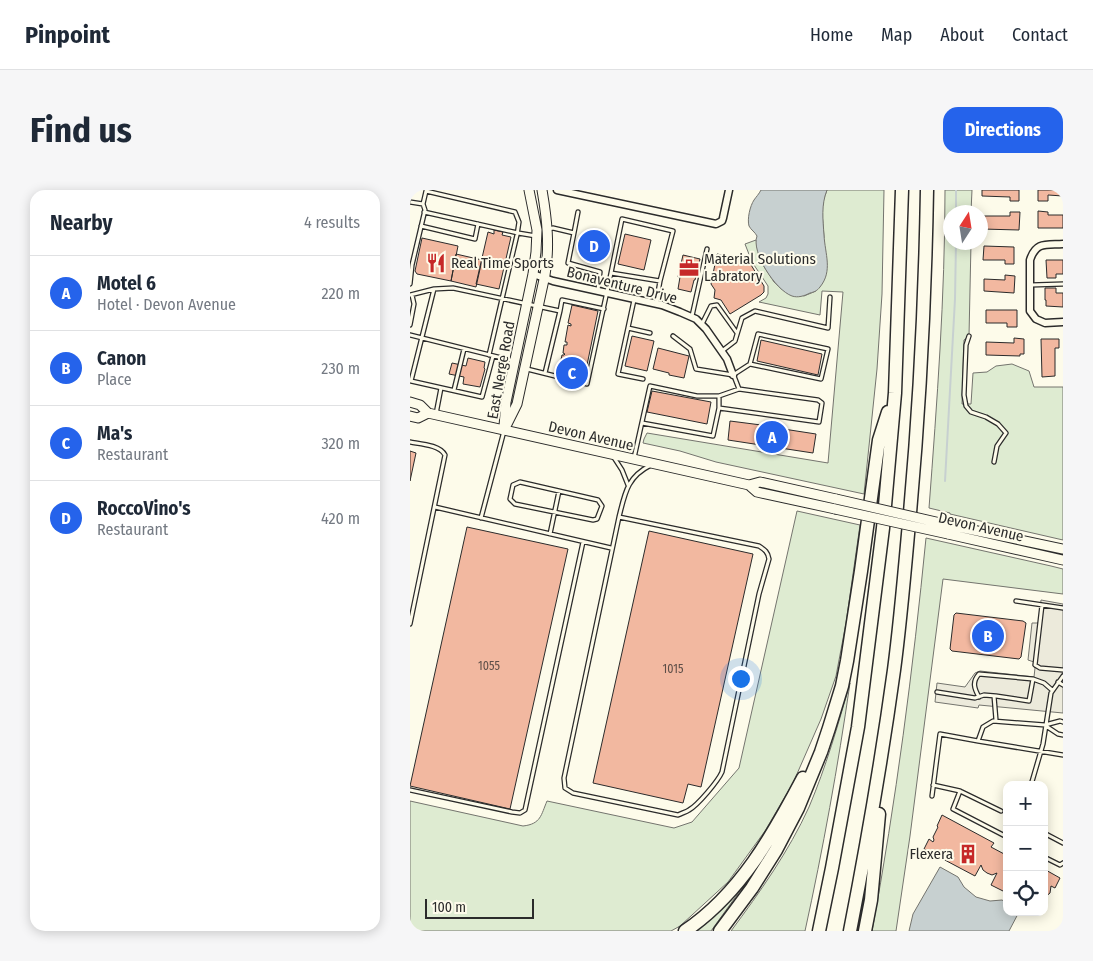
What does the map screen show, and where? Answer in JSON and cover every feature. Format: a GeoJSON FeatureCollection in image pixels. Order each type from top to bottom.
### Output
{"type":"FeatureCollection","features":[{"type":"Feature","properties":{"kind":"highway"},"geometry":{"type":"LineString","coordinates":[[819,931],[858,727],[883,528],[895,393],[902,190]]}},
{"type":"Feature","properties":{"kind":"highway"},"geometry":{"type":"LineString","coordinates":[[850,931],[864,860],[894,670],[903,594],[918,422],[926,271],[927,190]]}},
{"type":"Feature","properties":{"kind":"highway"},"geometry":{"type":"LineString","coordinates":[[720,931],[752,888],[776,850],[798,808],[821,752],[842,686],[861,571],[879,440],[895,393]]}},
{"type":"Feature","properties":{"kind":"highway"},"geometry":{"type":"LineString","coordinates":[[685,931],[715,908],[752,864],[769,839],[807,769],[842,686]]}},
{"type":"Feature","properties":{"kind":"highway"},"geometry":{"type":"LineString","coordinates":[[866,931],[871,900],[888,704]]}},
{"type":"Feature","properties":{"kind":"main road","name":"East Nerge Road"},"geometry":{"type":"LineString","coordinates":[[504,430],[506,402],[516,362],[536,252],[536,221],[529,190]]}},
{"type":"Feature","properties":{"kind":"main road","name":"East Nerge Road"},"geometry":{"type":"LineString","coordinates":[[504,430],[517,404],[544,278],[548,252],[544,190]]}},
{"type":"Feature","properties":{"kind":"main road","name":"Devon Avenue"},"geometry":{"type":"LineString","coordinates":[[410,402],[420,405],[432,414],[633,460],[749,485],[760,482],[836,504],[949,529],[1063,549]]}},
{"type":"Feature","properties":{"kind":"main road","name":"Devon Avenue"},"geometry":{"type":"LineString","coordinates":[[410,416],[418,418],[432,414]]}},
{"type":"Feature","properties":{"kind":"main road","name":"Devon Avenue"},"geometry":{"type":"LineString","coordinates":[[949,529],[1063,560]]}},
{"type":"Feature","properties":{"kind":"street"},"geometry":{"type":"LineString","coordinates":[[559,190],[716,224],[722,221],[729,190]]}},
{"type":"Feature","properties":{"kind":"street"},"geometry":{"type":"LineString","coordinates":[[1063,244],[1038,247],[1033,252],[1030,260],[1030,311],[1036,319],[1045,323],[1063,322]]}},
{"type":"Feature","properties":{"kind":"street","name":"Bonaventure Drive"},"geometry":{"type":"LineString","coordinates":[[533,274],[553,281],[656,304],[696,319],[702,324],[722,351],[733,375]]}},
{"type":"Feature","properties":{"kind":"lane"},"geometry":{"type":"LineString","coordinates":[[410,284],[412,265],[424,212],[423,204],[426,191],[515,212],[519,222],[518,233],[482,397],[411,381],[434,289]]}},
{"type":"Feature","properties":{"kind":"lane"},"geometry":{"type":"LineString","coordinates":[[410,202],[423,204]]}},
{"type":"Feature","properties":{"kind":"lane"},"geometry":{"type":"LineString","coordinates":[[424,212],[537,236]]}},
{"type":"Feature","properties":{"kind":"lane"},"geometry":{"type":"LineString","coordinates":[[578,212],[568,263],[600,272],[598,291]]}},
{"type":"Feature","properties":{"kind":"lane"},"geometry":{"type":"LineString","coordinates":[[525,369],[587,384],[608,293],[622,219],[673,231],[656,304]]}},
{"type":"Feature","properties":{"kind":"lane"},"geometry":{"type":"LineString","coordinates":[[421,226],[475,239],[478,224]]}},
{"type":"Feature","properties":{"kind":"lane"},"geometry":{"type":"LineString","coordinates":[[547,229],[553,228],[574,233]]}},
{"type":"Feature","properties":{"kind":"lane"},"geometry":{"type":"LineString","coordinates":[[692,317],[707,249]]}},
{"type":"Feature","properties":{"kind":"lane"},"geometry":{"type":"LineString","coordinates":[[611,273],[660,281]]}},
{"type":"Feature","properties":{"kind":"lane"},"geometry":{"type":"LineString","coordinates":[[1030,285],[1063,284]]}},
{"type":"Feature","properties":{"kind":"lane"},"geometry":{"type":"LineString","coordinates":[[410,325],[414,304],[411,295],[434,289],[453,288],[560,312]]}},
{"type":"Feature","properties":{"kind":"lane"},"geometry":{"type":"LineString","coordinates":[[722,351],[735,341],[742,318],[755,311],[828,328],[830,297]]}},
{"type":"Feature","properties":{"kind":"lane"},"geometry":{"type":"LineString","coordinates":[[545,373],[562,300],[604,309]]}},
{"type":"Feature","properties":{"kind":"lane"},"geometry":{"type":"LineString","coordinates":[[634,300],[618,374],[643,379]]}},
{"type":"Feature","properties":{"kind":"lane"},"geometry":{"type":"LineString","coordinates":[[702,324],[711,306],[717,306],[738,333]]}},
{"type":"Feature","properties":{"kind":"lane"},"geometry":{"type":"LineString","coordinates":[[628,328],[650,333]]}},
{"type":"Feature","properties":{"kind":"lane"},"geometry":{"type":"LineString","coordinates":[[673,336],[690,349],[696,369],[733,375],[750,364],[758,334],[828,349],[821,379],[750,364]]}},
{"type":"Feature","properties":{"kind":"lane"},"geometry":{"type":"LineString","coordinates":[[410,336],[516,362]]}},
{"type":"Feature","properties":{"kind":"lane"},"geometry":{"type":"LineString","coordinates":[[969,336],[966,344],[964,394],[966,406],[971,412],[986,417],[998,424],[1006,433],[997,446],[994,462]]}},
{"type":"Feature","properties":{"kind":"lane"},"geometry":{"type":"LineString","coordinates":[[454,390],[464,349]]}},
{"type":"Feature","properties":{"kind":"lane"},"geometry":{"type":"LineString","coordinates":[[733,375],[739,389]]}},
{"type":"Feature","properties":{"kind":"lane"},"geometry":{"type":"LineString","coordinates":[[633,460],[650,386],[697,396],[720,396],[739,389],[818,400],[822,403],[819,422],[719,408]]}},
{"type":"Feature","properties":{"kind":"lane"},"geometry":{"type":"LineString","coordinates":[[432,414],[441,388]]}},
{"type":"Feature","properties":{"kind":"lane"},"geometry":{"type":"LineString","coordinates":[[642,423],[712,436],[720,396]]}},
{"type":"Feature","properties":{"kind":"lane"},"geometry":{"type":"LineString","coordinates":[[480,518],[504,430]]}},
{"type":"Feature","properties":{"kind":"lane"},"geometry":{"type":"LineString","coordinates":[[410,442],[438,448],[445,455],[410,624]]}},
{"type":"Feature","properties":{"kind":"lane"},"geometry":{"type":"LineString","coordinates":[[613,455],[628,485]]}},
{"type":"Feature","properties":{"kind":"lane"},"geometry":{"type":"LineString","coordinates":[[619,517],[759,546],[766,550],[769,559],[722,772],[696,806],[678,815],[573,793],[564,788],[564,778],[619,517],[628,485],[644,468],[652,464]]}},
{"type":"Feature","properties":{"kind":"lane"},"geometry":{"type":"LineString","coordinates":[[520,482],[559,491],[598,500],[602,506],[597,519],[592,520],[515,504],[510,499],[513,485],[520,482]]}},
{"type":"Feature","properties":{"kind":"lane"},"geometry":{"type":"LineString","coordinates":[[550,534],[559,491]]}},
{"type":"Feature","properties":{"kind":"lane"},"geometry":{"type":"LineString","coordinates":[[435,507],[612,548]]}},
{"type":"Feature","properties":{"kind":"lane"},"geometry":{"type":"LineString","coordinates":[[410,790],[512,812],[520,813],[525,810],[583,542]]}},
{"type":"Feature","properties":{"kind":"lane"},"geometry":{"type":"LineString","coordinates":[[1016,601],[1063,608]]}},
{"type":"Feature","properties":{"kind":"lane"},"geometry":{"type":"LineString","coordinates":[[1042,605],[1036,665],[1040,668],[1063,670]]}},
{"type":"Feature","properties":{"kind":"lane"},"geometry":{"type":"LineString","coordinates":[[978,697],[974,689],[974,682],[978,674],[1033,679],[1044,683],[1052,690]]}},
{"type":"Feature","properties":{"kind":"lane"},"geometry":{"type":"LineString","coordinates":[[1032,781],[1041,751],[1049,698],[1052,690],[1063,676]]}},
{"type":"Feature","properties":{"kind":"lane"},"geometry":{"type":"LineString","coordinates":[[937,692],[974,698],[994,696],[1030,701],[1033,679]]}},
{"type":"Feature","properties":{"kind":"lane"},"geometry":{"type":"LineString","coordinates":[[1058,682],[1063,685]]}},
{"type":"Feature","properties":{"kind":"lane"},"geometry":{"type":"LineString","coordinates":[[994,696],[996,720]]}},
{"type":"Feature","properties":{"kind":"lane"},"geometry":{"type":"LineString","coordinates":[[978,741],[983,727],[989,722],[996,720],[1045,725],[1063,722]]}},
{"type":"Feature","properties":{"kind":"lane"},"geometry":{"type":"LineString","coordinates":[[1045,725],[1058,734],[1063,735]]}},
{"type":"Feature","properties":{"kind":"lane"},"geometry":{"type":"LineString","coordinates":[[932,796],[940,734],[1063,755]]}},
{"type":"Feature","properties":{"kind":"lane"},"geometry":{"type":"LineString","coordinates":[[933,785],[960,791],[1001,810]]}},
{"type":"Feature","properties":{"kind":"lane"},"geometry":{"type":"LineString","coordinates":[[960,791],[953,809],[1003,835]]}},
{"type":"Feature","properties":{"kind":"lane"},"geometry":{"type":"LineString","coordinates":[[1048,835],[1063,843]]}},
{"type":"Feature","properties":{"kind":"lane"},"geometry":{"type":"LineString","coordinates":[[1048,859],[1062,864]]}},
{"type":"Feature","properties":{"kind":"green space"},"geometry":{"type":"Polygon","coordinates":[[[827,190],[884,190],[882,294],[877,369],[864,494],[716,462],[680,451],[643,443],[647,433],[828,463],[843,292],[822,291],[820,315],[759,302],[766,298],[768,286],[752,262],[745,244],[756,240],[763,265],[781,289],[804,296],[816,291],[824,237],[823,201],[827,190]]]}},
{"type":"Feature","properties":{"kind":"green space"},"geometry":{"type":"Polygon","coordinates":[[[945,190],[972,190],[971,205],[945,205],[945,190]]]}},
{"type":"Feature","properties":{"kind":"green space"},"geometry":{"type":"Polygon","coordinates":[[[944,250],[971,250],[969,336],[964,340],[962,404],[971,404],[973,373],[987,372],[996,366],[1012,364],[1029,371],[1034,387],[1063,387],[1063,540],[929,508],[944,250]]]}},
{"type":"Feature","properties":{"kind":"green space"},"geometry":{"type":"Polygon","coordinates":[[[797,511],[860,525],[846,623],[836,676],[821,719],[793,783],[765,831],[728,882],[680,926],[671,931],[410,931],[410,801],[523,826],[534,823],[540,818],[547,801],[674,828],[692,822],[739,768],[797,511]]]}},
{"type":"Feature","properties":{"kind":"green space"},"geometry":{"type":"Polygon","coordinates":[[[926,538],[1063,569],[1063,594],[943,579],[896,931],[872,931],[903,735],[926,538]]]}},
{"type":"Feature","properties":{"kind":"green space"},"geometry":{"type":"Polygon","coordinates":[[[850,683],[830,807],[805,931],[731,931],[773,871],[809,807],[826,761],[850,683]]]}},
{"type":"Feature","properties":{"kind":"green space"},"geometry":{"type":"Polygon","coordinates":[[[747,881],[711,931],[695,931],[747,881]]]}},
{"type":"Feature","properties":{"kind":"shaded area"},"geometry":{"type":"Polygon","coordinates":[[[761,190],[827,190],[823,212],[827,269],[824,281],[815,291],[801,296],[792,296],[772,279],[766,270],[758,251],[757,236],[748,223],[751,206],[761,190]]]}},
{"type":"Feature","properties":{"kind":"shaded area"},"geometry":{"type":"Polygon","coordinates":[[[1041,600],[1063,604],[1063,713],[979,705],[978,708],[935,702],[937,683],[965,687],[975,673],[980,671],[1034,677],[1034,662],[1028,660],[1032,623],[1039,622],[1041,600]]]}},
{"type":"Feature","properties":{"kind":"shaded area"},"geometry":{"type":"Polygon","coordinates":[[[940,867],[958,877],[964,887],[976,897],[990,901],[1003,901],[1003,916],[1017,916],[1009,931],[909,931],[913,914],[940,867]]]}},
{"type":"Feature","properties":{"kind":"building"},"geometry":{"type":"Polygon","coordinates":[[[982,190],[1019,190],[1019,201],[1010,201],[1010,197],[982,196],[982,190]]]}},
{"type":"Feature","properties":{"kind":"building"},"geometry":{"type":"Polygon","coordinates":[[[1038,190],[1063,190],[1063,196],[1048,195],[1048,201],[1038,201],[1038,190]]]}},
{"type":"Feature","properties":{"kind":"building"},"geometry":{"type":"Polygon","coordinates":[[[1038,211],[1048,212],[1048,215],[1063,215],[1063,228],[1038,228],[1038,211]]]}},
{"type":"Feature","properties":{"kind":"building"},"geometry":{"type":"Polygon","coordinates":[[[1010,212],[1020,212],[1019,230],[988,229],[988,216],[1010,216],[1010,212]]]}},
{"type":"Feature","properties":{"kind":"building"},"geometry":{"type":"Polygon","coordinates":[[[494,230],[503,232],[502,235],[511,237],[499,289],[476,284],[488,232],[494,234],[494,230]]]}},
{"type":"Feature","properties":{"kind":"building"},"geometry":{"type":"Polygon","coordinates":[[[625,234],[651,240],[644,270],[618,264],[625,234]]]}},
{"type":"Feature","properties":{"kind":"building"},"geometry":{"type":"Polygon","coordinates":[[[588,235],[605,239],[601,258],[584,254],[588,235]]]}},
{"type":"Feature","properties":{"kind":"building","name":"Real Time Sports"},"geometry":{"type":"Polygon","coordinates":[[[422,238],[458,246],[451,281],[417,274],[415,271],[422,238]]]}},
{"type":"Feature","properties":{"kind":"building"},"geometry":{"type":"Polygon","coordinates":[[[988,246],[1014,247],[1014,264],[1005,264],[1005,260],[983,260],[984,250],[988,250],[988,246]]]}},
{"type":"Feature","properties":{"kind":"building"},"geometry":{"type":"Polygon","coordinates":[[[456,254],[482,260],[476,287],[451,281],[456,254]]]}},
{"type":"Feature","properties":{"kind":"building"},"geometry":{"type":"Polygon","coordinates":[[[717,254],[748,260],[764,286],[764,292],[761,295],[730,314],[721,300],[714,298],[715,290],[711,284],[717,254]]]}},
{"type":"Feature","properties":{"kind":"building","name":"Material Solutions Labratory"},"geometry":{"type":"Polygon","coordinates":[[[683,255],[700,259],[691,292],[678,289],[680,277],[678,277],[683,255]]]}},
{"type":"Feature","properties":{"kind":"building"},"geometry":{"type":"Polygon","coordinates":[[[1046,260],[1063,260],[1063,274],[1056,274],[1056,278],[1047,278],[1046,260]]]}},
{"type":"Feature","properties":{"kind":"building"},"geometry":{"type":"Polygon","coordinates":[[[1005,275],[1015,276],[1014,293],[984,291],[984,279],[1005,280],[1005,275]]]}},
{"type":"Feature","properties":{"kind":"building"},"geometry":{"type":"Polygon","coordinates":[[[1045,288],[1056,288],[1056,293],[1063,293],[1063,307],[1046,306],[1045,288]]]}},
{"type":"Feature","properties":{"kind":"building"},"geometry":{"type":"Polygon","coordinates":[[[572,305],[598,311],[584,380],[558,374],[562,355],[565,354],[563,353],[564,345],[567,345],[567,342],[565,342],[568,325],[571,326],[568,323],[572,305]]]}},
{"type":"Feature","properties":{"kind":"building"},"geometry":{"type":"Polygon","coordinates":[[[986,310],[1017,310],[1017,327],[1007,327],[1007,323],[986,323],[986,310]]]}},
{"type":"Feature","properties":{"kind":"building"},"geometry":{"type":"Polygon","coordinates":[[[632,336],[654,341],[647,371],[625,366],[632,336]]]}},
{"type":"Feature","properties":{"kind":"building"},"geometry":{"type":"Polygon","coordinates":[[[1014,338],[1024,339],[1024,354],[1020,354],[1020,356],[986,355],[986,342],[1014,343],[1014,338]]]}},
{"type":"Feature","properties":{"kind":"building"},"geometry":{"type":"Polygon","coordinates":[[[1041,339],[1059,339],[1059,348],[1055,348],[1055,376],[1042,377],[1041,339]]]}},
{"type":"Feature","properties":{"kind":"building"},"geometry":{"type":"Polygon","coordinates":[[[761,340],[822,354],[818,375],[757,361],[761,340]]]}},
{"type":"Feature","properties":{"kind":"building"},"geometry":{"type":"Polygon","coordinates":[[[658,348],[689,356],[684,378],[653,369],[658,348]]]}},
{"type":"Feature","properties":{"kind":"building"},"geometry":{"type":"Polygon","coordinates":[[[468,358],[485,362],[480,387],[463,384],[464,377],[449,374],[452,363],[466,366],[468,358]]]}},
{"type":"Feature","properties":{"kind":"building"},"geometry":{"type":"Polygon","coordinates":[[[652,391],[711,402],[707,424],[647,412],[652,391]]]}},
{"type":"Feature","properties":{"kind":"building"},"geometry":{"type":"Polygon","coordinates":[[[730,421],[769,426],[769,423],[778,424],[777,428],[816,434],[813,453],[728,440],[730,421]]]}},
{"type":"Feature","properties":{"kind":"building"},"geometry":{"type":"Polygon","coordinates":[[[410,451],[416,453],[410,481],[410,451]]]}},
{"type":"Feature","properties":{"kind":"building"},"geometry":{"type":"Polygon","coordinates":[[[467,527],[568,549],[510,809],[410,786],[467,527]]]}},
{"type":"Feature","properties":{"kind":"building"},"geometry":{"type":"Polygon","coordinates":[[[649,531],[753,554],[701,787],[688,784],[683,803],[593,783],[649,531]]]}},
{"type":"Feature","properties":{"kind":"building"},"geometry":{"type":"Polygon","coordinates":[[[956,613],[1023,621],[1026,623],[1021,657],[1019,659],[952,651],[950,649],[954,615],[956,613]]]}},
{"type":"Feature","properties":{"kind":"building","name":"Flexera"},"geometry":{"type":"Polygon","coordinates":[[[942,815],[994,843],[991,847],[1003,853],[1003,891],[991,885],[997,873],[992,875],[987,873],[981,865],[975,876],[924,849],[929,839],[933,842],[942,815]]]}},
{"type":"Feature","properties":{"kind":"building"},"geometry":{"type":"Polygon","coordinates":[[[1048,871],[1060,878],[1055,888],[1051,886],[1048,895],[1048,871]]]}},
{"type":"Feature","properties":{"kind":"waterway"},"geometry":{"type":"LineString","coordinates":[[956,190],[956,205]]}},
{"type":"Feature","properties":{"kind":"waterway"},"geometry":{"type":"LineString","coordinates":[[945,481],[956,250]]}},
{"type":"Feature","properties":{"kind":"place","name":"RoccoVino's"},"geometry":{"type":"Point","coordinates":[594,246]}},
{"type":"Feature","properties":{"kind":"place","name":"Real Time Sports"},"geometry":{"type":"Point","coordinates":[436,263]}},
{"type":"Feature","properties":{"kind":"place","name":"Material Solutions Labratory"},"geometry":{"type":"Point","coordinates":[689,268]}},
{"type":"Feature","properties":{"kind":"place","name":"Ma's"},"geometry":{"type":"Point","coordinates":[572,373]}},
{"type":"Feature","properties":{"kind":"place","name":"Motel 6"},"geometry":{"type":"Point","coordinates":[772,437]}},
{"type":"Feature","properties":{"kind":"place","name":"Canon"},"geometry":{"type":"Point","coordinates":[988,636]}},
{"type":"Feature","properties":{"kind":"place","name":"Flexera"},"geometry":{"type":"Point","coordinates":[968,854]}}]}
